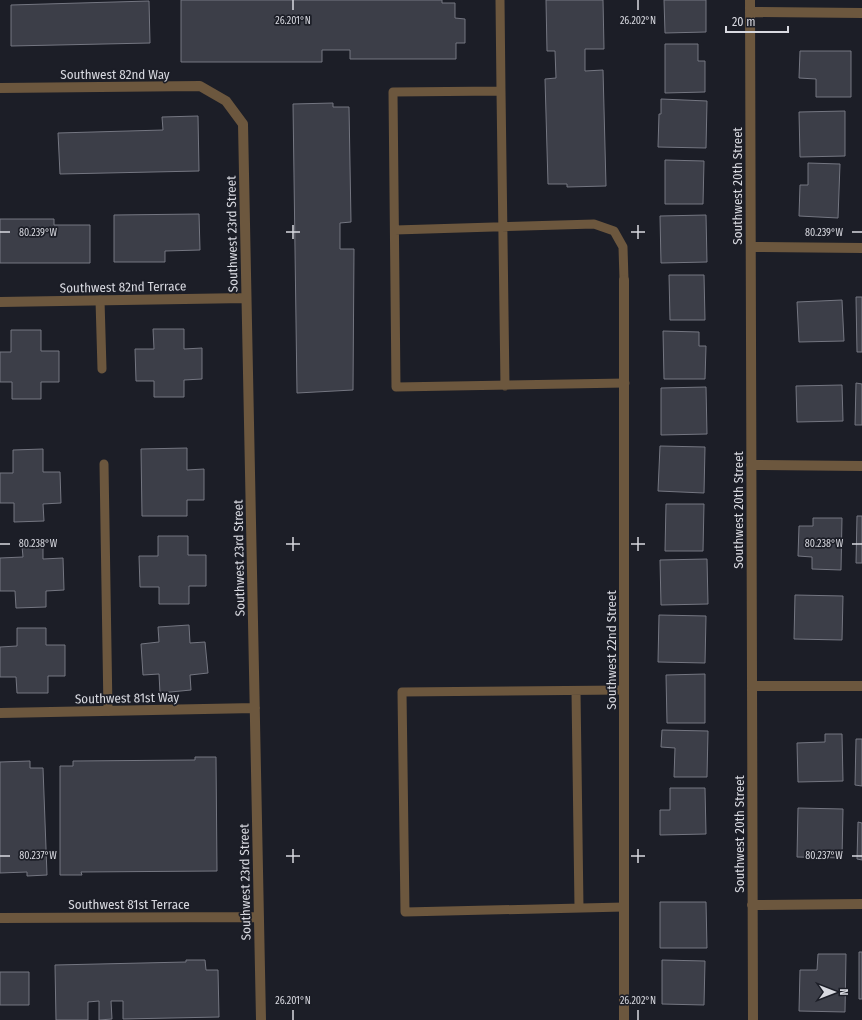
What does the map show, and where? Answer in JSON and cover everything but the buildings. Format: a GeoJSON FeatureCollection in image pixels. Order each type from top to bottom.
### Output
{"type":"FeatureCollection","features":[{"type":"Feature","properties":{"kind":"street","name":"Southwest 20th Street"},"geometry":{"type":"LineString","coordinates":[[750,0],[753,1020]]}},
{"type":"Feature","properties":{"kind":"street"},"geometry":{"type":"LineString","coordinates":[[750,12],[862,13]]}},
{"type":"Feature","properties":{"kind":"street","name":"Southwest 82nd Way"},"geometry":{"type":"LineString","coordinates":[[0,88],[200,86],[226,101]]}},
{"type":"Feature","properties":{"kind":"street","name":"Southwest 23rd Street"},"geometry":{"type":"LineString","coordinates":[[226,101],[243,124],[261,1020]]}},
{"type":"Feature","properties":{"kind":"street"},"geometry":{"type":"LineString","coordinates":[[751,247],[862,248]]}},
{"type":"Feature","properties":{"kind":"street","name":"Southwest 22nd Street"},"geometry":{"type":"LineString","coordinates":[[624,280],[624,1020]]}},
{"type":"Feature","properties":{"kind":"street","name":"Southwest 82nd Terrace"},"geometry":{"type":"LineString","coordinates":[[0,302],[246,298]]}},
{"type":"Feature","properties":{"kind":"street"},"geometry":{"type":"LineString","coordinates":[[751,465],[862,466]]}},
{"type":"Feature","properties":{"kind":"street"},"geometry":{"type":"LineString","coordinates":[[752,686],[862,686]]}},
{"type":"Feature","properties":{"kind":"street","name":"Southwest 81st Way"},"geometry":{"type":"LineString","coordinates":[[0,713],[255,708]]}},
{"type":"Feature","properties":{"kind":"street"},"geometry":{"type":"LineString","coordinates":[[752,905],[862,904]]}},
{"type":"Feature","properties":{"kind":"street","name":"Southwest 81st Terrace"},"geometry":{"type":"LineString","coordinates":[[0,918],[259,917]]}},
{"type":"Feature","properties":{"kind":"lane"},"geometry":{"type":"LineString","coordinates":[[500,0],[505,386]]}},
{"type":"Feature","properties":{"kind":"lane"},"geometry":{"type":"LineString","coordinates":[[501,91],[393,92],[396,387],[625,383]]}},
{"type":"Feature","properties":{"kind":"lane"},"geometry":{"type":"LineString","coordinates":[[395,230],[504,228],[594,224],[614,231],[623,247],[624,280]]}},
{"type":"Feature","properties":{"kind":"lane"},"geometry":{"type":"LineString","coordinates":[[100,300],[102,369]]}},
{"type":"Feature","properties":{"kind":"lane"},"geometry":{"type":"LineString","coordinates":[[104,464],[108,711]]}},
{"type":"Feature","properties":{"kind":"lane"},"geometry":{"type":"LineString","coordinates":[[576,690],[579,908]]}},
{"type":"Feature","properties":{"kind":"lane"},"geometry":{"type":"LineString","coordinates":[[624,690],[402,692],[405,912],[624,907]]}}]}
